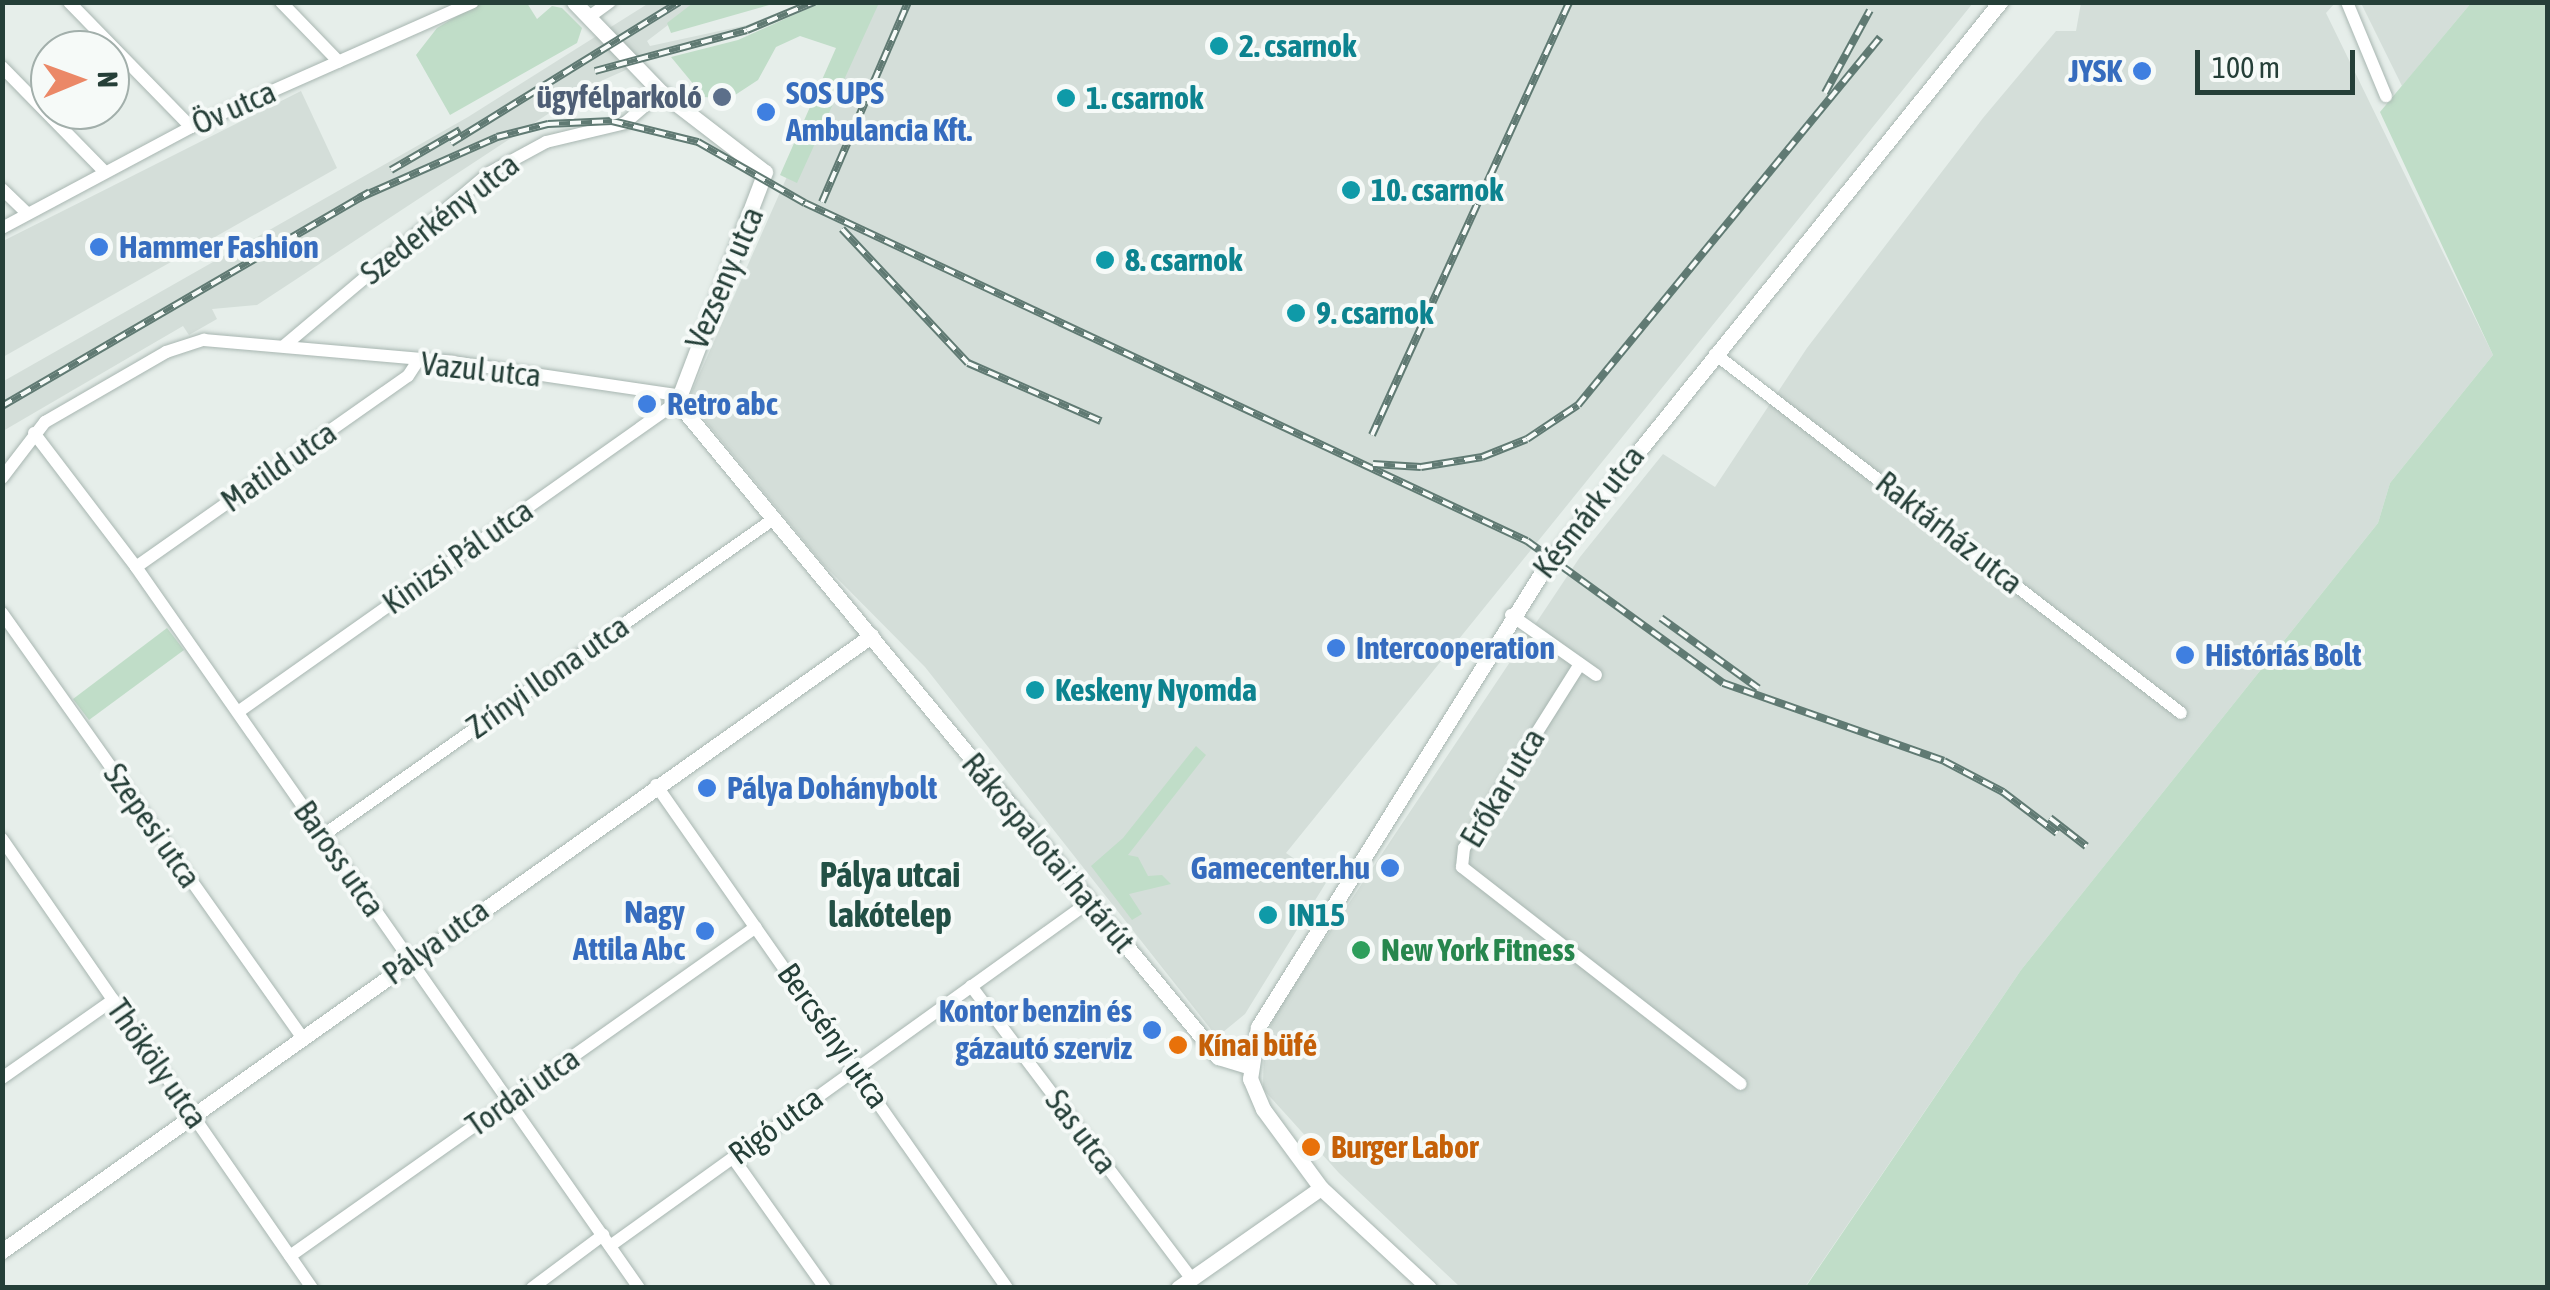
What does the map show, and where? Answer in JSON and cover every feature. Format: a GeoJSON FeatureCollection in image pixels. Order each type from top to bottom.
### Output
{"type":"FeatureCollection","features":[{"type":"Feature","properties":{"kind":"street"},"geometry":{"type":"LineString","coordinates":[[69,2],[192,127]]}},
{"type":"Feature","properties":{"kind":"street"},"geometry":{"type":"LineString","coordinates":[[281,2],[339,62]]}},
{"type":"Feature","properties":{"kind":"street","name":"Öv utca"},"geometry":{"type":"LineString","coordinates":[[2,228],[192,127],[473,2]]}},
{"type":"Feature","properties":{"kind":"street"},"geometry":{"type":"LineString","coordinates":[[574,2],[661,92]]}},
{"type":"Feature","properties":{"kind":"street"},"geometry":{"type":"LineString","coordinates":[[588,17],[610,2]]}},
{"type":"Feature","properties":{"kind":"street","name":"Késmárk utca"},"geometry":{"type":"LineString","coordinates":[[1250,1067],[1267,1008],[1511,616],[1715,354],[2000,2]]}},
{"type":"Feature","properties":{"kind":"street"},"geometry":{"type":"LineString","coordinates":[[2347,2],[2386,96]]}},
{"type":"Feature","properties":{"kind":"street"},"geometry":{"type":"LineString","coordinates":[[2,67],[105,172]]}},
{"type":"Feature","properties":{"kind":"street","name":"Vezseny utca"},"geometry":{"type":"LineString","coordinates":[[661,92],[759,162],[766,183],[677,399]]}},
{"type":"Feature","properties":{"kind":"street","name":"Szederkény utca"},"geometry":{"type":"LineString","coordinates":[[285,345],[498,167],[546,142],[624,123],[661,92]]}},
{"type":"Feature","properties":{"kind":"street"},"geometry":{"type":"LineString","coordinates":[[2,189],[26,214]]}},
{"type":"Feature","properties":{"kind":"street","name":"Vazul utca"},"geometry":{"type":"LineString","coordinates":[[34,433],[178,346],[224,340],[418,362],[677,399]]}},
{"type":"Feature","properties":{"kind":"street","name":"Raktárház utca"},"geometry":{"type":"LineString","coordinates":[[1715,354],[2181,713]]}},
{"type":"Feature","properties":{"kind":"street","name":"Matild utca"},"geometry":{"type":"LineString","coordinates":[[136,567],[408,376],[418,362]]}},
{"type":"Feature","properties":{"kind":"street","name":"Rákospalotai határút"},"geometry":{"type":"LineString","coordinates":[[677,399],[1218,1058],[1250,1067]]}},
{"type":"Feature","properties":{"kind":"street","name":"Kinizsi Pál utca"},"geometry":{"type":"LineString","coordinates":[[238,712],[677,399]]}},
{"type":"Feature","properties":{"kind":"street"},"geometry":{"type":"LineString","coordinates":[[2,478],[34,433]]}},
{"type":"Feature","properties":{"kind":"street","name":"Baross utca"},"geometry":{"type":"LineString","coordinates":[[34,433],[136,567],[639,1288]]}},
{"type":"Feature","properties":{"kind":"street","name":"Zrínyi Ilona utca"},"geometry":{"type":"LineString","coordinates":[[322,836],[775,518]]}},
{"type":"Feature","properties":{"kind":"street","name":"Szepesi utca"},"geometry":{"type":"LineString","coordinates":[[2,613],[302,1038]]}},
{"type":"Feature","properties":{"kind":"street"},"geometry":{"type":"LineString","coordinates":[[1511,616],[1596,676]]}},
{"type":"Feature","properties":{"kind":"street","name":"Pálya utca"},"geometry":{"type":"LineString","coordinates":[[2,1251],[871,636]]}},
{"type":"Feature","properties":{"kind":"street","name":"Erőkar utca"},"geometry":{"type":"LineString","coordinates":[[1580,664],[1464,848],[1462,867],[1741,1084]]}},
{"type":"Feature","properties":{"kind":"street","name":"Bercsényi utca"},"geometry":{"type":"LineString","coordinates":[[656,786],[1008,1288]]}},
{"type":"Feature","properties":{"kind":"street","name":"Thököly utca"},"geometry":{"type":"LineString","coordinates":[[2,839],[312,1288]]}},
{"type":"Feature","properties":{"kind":"street","name":"Rigó utca"},"geometry":{"type":"LineString","coordinates":[[532,1288],[732,1158],[1089,902]]}},
{"type":"Feature","properties":{"kind":"street","name":"Tordai utca"},"geometry":{"type":"LineString","coordinates":[[290,1256],[756,926]]}},
{"type":"Feature","properties":{"kind":"street","name":"Sas utca"},"geometry":{"type":"LineString","coordinates":[[970,986],[1185,1283]]}},
{"type":"Feature","properties":{"kind":"street"},"geometry":{"type":"LineString","coordinates":[[2,1078],[113,1000]]}},
{"type":"Feature","properties":{"kind":"street"},"geometry":{"type":"LineString","coordinates":[[1250,1067],[1262,1109],[1322,1188],[1429,1288]]}},
{"type":"Feature","properties":{"kind":"street"},"geometry":{"type":"LineString","coordinates":[[732,1158],[825,1288]]}},
{"type":"Feature","properties":{"kind":"street"},"geometry":{"type":"LineString","coordinates":[[1185,1283],[1322,1188]]}},
{"type":"Feature","properties":{"kind":"shaded area"},"geometry":{"type":"Polygon","coordinates":[[[649,3],[697,3],[647,41],[650,46],[747,25],[803,3],[825,3],[747,34],[655,57],[592,85],[257,305],[212,309],[217,319],[189,335],[183,326],[3,431],[2,382],[468,117],[649,3]]]}},
{"type":"Feature","properties":{"kind":"shaded area"},"geometry":{"type":"Polygon","coordinates":[[[864,3],[1973,3],[1286,853],[1327,881],[1245,1014],[1217,1037],[925,667],[823,564],[688,400],[864,3]]]}},
{"type":"Feature","properties":{"kind":"shaded area"},"geometry":{"type":"Polygon","coordinates":[[[2081,3],[2335,3],[2326,13],[2493,355],[2390,483],[2378,523],[2021,970],[1805,1287],[1460,1287],[1339,1173],[1263,1089],[1264,1041],[1277,1011],[1580,557],[1663,454],[1715,487],[1807,348],[1983,118],[2056,31],[2076,31],[2081,3]]]}},
{"type":"Feature","properties":{"kind":"shaded area"},"geometry":{"type":"Polygon","coordinates":[[[2361,3],[2471,3],[2402,86],[2361,3]]]}},
{"type":"Feature","properties":{"kind":"shaded area"},"geometry":{"type":"Polygon","coordinates":[[[301,91],[337,168],[3,357],[3,241],[301,91]]]}},
{"type":"Feature","properties":{"kind":"green space"},"geometry":{"type":"Polygon","coordinates":[[[479,3],[527,3],[537,19],[552,6],[562,8],[582,28],[577,43],[450,115],[416,55],[437,28],[479,3]]]}},
{"type":"Feature","properties":{"kind":"green space"},"geometry":{"type":"Polygon","coordinates":[[[693,3],[776,3],[671,33],[667,23],[693,3]]]}},
{"type":"Feature","properties":{"kind":"green space"},"geometry":{"type":"Polygon","coordinates":[[[820,3],[879,3],[797,183],[780,175],[836,48],[800,36],[776,47],[758,80],[729,99],[704,97],[671,57],[738,40],[820,3]]]}},
{"type":"Feature","properties":{"kind":"green space"},"geometry":{"type":"Polygon","coordinates":[[[2471,3],[2547,3],[2547,1287],[1805,1288],[2021,970],[2378,523],[2390,483],[2493,355],[2380,112],[2471,3]]]}},
{"type":"Feature","properties":{"kind":"green space"},"geometry":{"type":"Polygon","coordinates":[[[167,628],[184,650],[89,720],[73,699],[167,628]]]}},
{"type":"Feature","properties":{"kind":"green space"},"geometry":{"type":"Polygon","coordinates":[[[1196,746],[1206,755],[1128,855],[1138,857],[1148,876],[1162,875],[1171,884],[1129,894],[1142,914],[1132,920],[1091,866],[1123,838],[1196,746]]]}},
{"type":"Feature","properties":{"kind":"railway"},"geometry":{"type":"LineString","coordinates":[[451,143],[679,2]]}},
{"type":"Feature","properties":{"kind":"railway"},"geometry":{"type":"LineString","coordinates":[[595,71],[747,30],[814,2]]}},
{"type":"Feature","properties":{"kind":"railway"},"geometry":{"type":"LineString","coordinates":[[822,202],[908,2]]}},
{"type":"Feature","properties":{"kind":"railway"},"geometry":{"type":"LineString","coordinates":[[1372,435],[1569,2]]}},
{"type":"Feature","properties":{"kind":"railway"},"geometry":{"type":"LineString","coordinates":[[1825,93],[1870,10]]}},
{"type":"Feature","properties":{"kind":"railway"},"geometry":{"type":"LineString","coordinates":[[1373,464],[1421,467],[1482,457],[1527,439],[1578,405],[1880,37]]}},
{"type":"Feature","properties":{"kind":"railway"},"geometry":{"type":"LineString","coordinates":[[359,198],[497,137],[548,124],[612,121],[698,142],[805,203],[1527,541],[1723,683],[1944,761],[2003,792],[2057,833]]}},
{"type":"Feature","properties":{"kind":"railway"},"geometry":{"type":"LineString","coordinates":[[391,170],[460,130]]}},
{"type":"Feature","properties":{"kind":"railway"},"geometry":{"type":"LineString","coordinates":[[2,406],[369,192]]}},
{"type":"Feature","properties":{"kind":"railway"},"geometry":{"type":"LineString","coordinates":[[842,229],[968,363],[1101,421]]}},
{"type":"Feature","properties":{"kind":"railway"},"geometry":{"type":"LineString","coordinates":[[1661,618],[1758,688]]}},
{"type":"Feature","properties":{"kind":"railway"},"geometry":{"type":"LineString","coordinates":[[2050,818],[2086,846]]}},
{"type":"Feature","properties":{"kind":"place","name":"2. csarnok"},"geometry":{"type":"Point","coordinates":[1219,46]}},
{"type":"Feature","properties":{"kind":"place","name":"JYSK"},"geometry":{"type":"Point","coordinates":[2142,71]}},
{"type":"Feature","properties":{"kind":"place","name":"ügyfélparkoló"},"geometry":{"type":"Point","coordinates":[722,97]}},
{"type":"Feature","properties":{"kind":"place","name":"1. csarnok"},"geometry":{"type":"Point","coordinates":[1066,98]}},
{"type":"Feature","properties":{"kind":"place","name":"SOS UPS Ambulancia Kft."},"geometry":{"type":"Point","coordinates":[766,112]}},
{"type":"Feature","properties":{"kind":"place","name":"10. csarnok"},"geometry":{"type":"Point","coordinates":[1351,190]}},
{"type":"Feature","properties":{"kind":"place","name":"Hammer Fashion"},"geometry":{"type":"Point","coordinates":[99,247]}},
{"type":"Feature","properties":{"kind":"place","name":"8. csarnok"},"geometry":{"type":"Point","coordinates":[1105,260]}},
{"type":"Feature","properties":{"kind":"place","name":"9. csarnok"},"geometry":{"type":"Point","coordinates":[1296,313]}},
{"type":"Feature","properties":{"kind":"place","name":"Retro abc"},"geometry":{"type":"Point","coordinates":[647,404]}},
{"type":"Feature","properties":{"kind":"place","name":"Intercooperation"},"geometry":{"type":"Point","coordinates":[1336,648]}},
{"type":"Feature","properties":{"kind":"place","name":"Históriás Bolt"},"geometry":{"type":"Point","coordinates":[2185,655]}},
{"type":"Feature","properties":{"kind":"place","name":"Keskeny Nyomda"},"geometry":{"type":"Point","coordinates":[1035,690]}},
{"type":"Feature","properties":{"kind":"place","name":"Pálya Dohánybolt"},"geometry":{"type":"Point","coordinates":[707,788]}},
{"type":"Feature","properties":{"kind":"place","name":"Gamecenter.hu"},"geometry":{"type":"Point","coordinates":[1390,868]}},
{"type":"Feature","properties":{"kind":"place","name":"IN15"},"geometry":{"type":"Point","coordinates":[1268,915]}},
{"type":"Feature","properties":{"kind":"place","name":"Nagy Attila Abc"},"geometry":{"type":"Point","coordinates":[705,931]}},
{"type":"Feature","properties":{"kind":"place","name":"New York Fitness"},"geometry":{"type":"Point","coordinates":[1361,950]}},
{"type":"Feature","properties":{"kind":"place","name":"Kontor benzin és gázautó szerviz"},"geometry":{"type":"Point","coordinates":[1152,1030]}},
{"type":"Feature","properties":{"kind":"place","name":"Kínai büfé"},"geometry":{"type":"Point","coordinates":[1178,1045]}},
{"type":"Feature","properties":{"kind":"place","name":"Burger Labor"},"geometry":{"type":"Point","coordinates":[1311,1147]}},
{"type":"Feature","properties":{"kind":"district","name":"Pálya utcai lakótelep"},"geometry":{"type":"Point","coordinates":[890,894]}}]}
